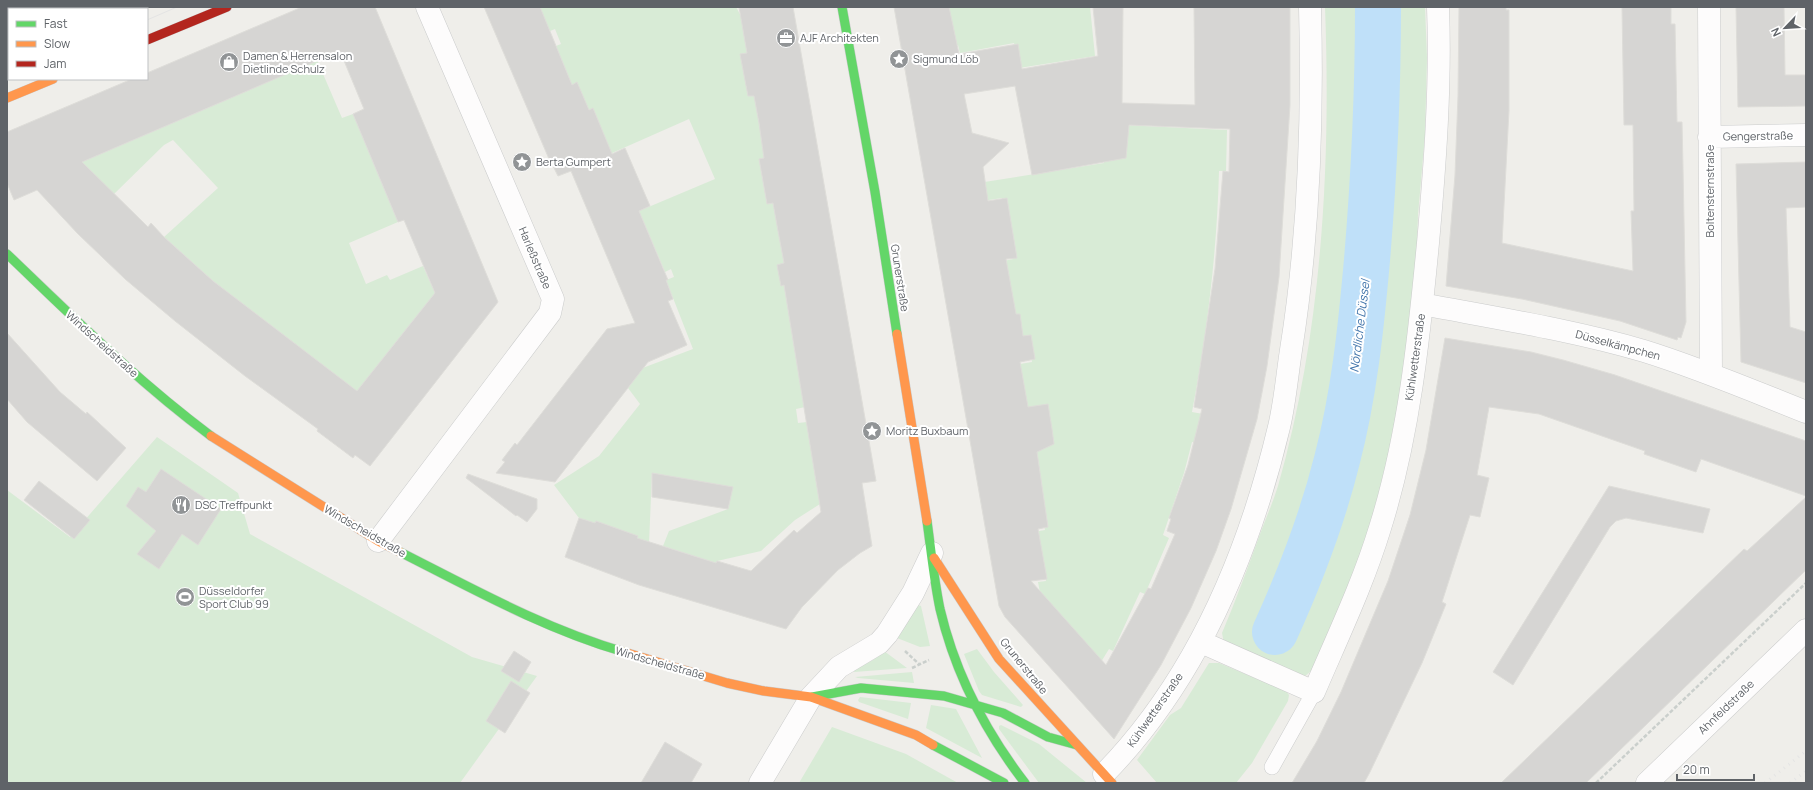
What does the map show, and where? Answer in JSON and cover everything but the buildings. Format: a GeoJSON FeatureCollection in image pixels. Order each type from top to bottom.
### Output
{"type":"FeatureCollection","features":[{"type":"Feature","properties":{"kind":"main road"},"geometry":{"type":"LineString","coordinates":[[148,40],[227,7]]}},
{"type":"Feature","properties":{"kind":"main road","name":"Grunerstraße"},"geometry":{"type":"LineString","coordinates":[[842,7],[875,192],[945,632],[951,651],[974,704],[1000,749],[1025,783]]}},
{"type":"Feature","properties":{"kind":"main road"},"geometry":{"type":"LineString","coordinates":[[7,98],[51,80]]}},
{"type":"Feature","properties":{"kind":"main road","name":"Windscheidstraße"},"geometry":{"type":"LineString","coordinates":[[7,254],[114,357],[172,407],[222,444],[378,541],[518,612],[602,646],[727,683],[764,691],[811,697],[916,735],[1004,783]]}},
{"type":"Feature","properties":{"kind":"main road","name":"Grunerstraße"},"geometry":{"type":"LineString","coordinates":[[932,554],[999,658],[1108,778]]}},
{"type":"Feature","properties":{"kind":"main road","name":"Windscheidstraße"},"geometry":{"type":"LineString","coordinates":[[811,697],[861,688],[944,696],[1003,713],[1048,737],[1078,746]]}},
{"type":"Feature","properties":{"kind":"street","name":"Harleßstraße"},"geometry":{"type":"LineString","coordinates":[[378,541],[550,313],[553,299],[427,7]]}},
{"type":"Feature","properties":{"kind":"street","name":"Kühlwetterstraße"},"geometry":{"type":"LineString","coordinates":[[1108,778],[1161,705],[1201,642],[1237,560],[1256,508],[1280,426],[1299,300],[1306,226],[1311,91],[1310,7]]}},
{"type":"Feature","properties":{"kind":"street","name":"Kühlwetterstraße"},"geometry":{"type":"LineString","coordinates":[[1314,692],[1380,529],[1400,455],[1422,304],[1434,177],[1439,34],[1438,7]]}},
{"type":"Feature","properties":{"kind":"street","name":"Boltensternstraße"},"geometry":{"type":"LineString","coordinates":[[1709,7],[1710,374]]}},
{"type":"Feature","properties":{"kind":"street","name":"Gengerstraße"},"geometry":{"type":"LineString","coordinates":[[1709,137],[1806,135]]}},
{"type":"Feature","properties":{"kind":"street","name":"Düsselkämpchen"},"geometry":{"type":"LineString","coordinates":[[1422,304],[1570,332],[1645,352],[1710,374],[1806,412]]}},
{"type":"Feature","properties":{"kind":"street"},"geometry":{"type":"LineString","coordinates":[[760,783],[811,697],[839,667],[879,642],[886,634],[913,593],[932,554]]}},
{"type":"Feature","properties":{"kind":"street","name":"Ahnfeldstraße"},"geometry":{"type":"LineString","coordinates":[[1647,783],[1806,630]]}},
{"type":"Feature","properties":{"kind":"street"},"geometry":{"type":"LineString","coordinates":[[1201,642],[1314,692]]}},
{"type":"Feature","properties":{"kind":"lane","name":"Kühlwetterstraße"},"geometry":{"type":"LineString","coordinates":[[1272,767],[1314,692]]}},
{"type":"Feature","properties":{"kind":"path"},"geometry":{"type":"LineString","coordinates":[[1596,783],[1806,583]]}},
{"type":"Feature","properties":{"kind":"path"},"geometry":{"type":"LineString","coordinates":[[919,664],[935,658]]}},
{"type":"Feature","properties":{"kind":"green space"},"geometry":{"type":"Polygon","coordinates":[[[537,7],[736,7],[741,16],[747,53],[741,54],[748,96],[754,95],[765,158],[759,159],[767,204],[773,203],[784,263],[778,265],[781,285],[784,285],[805,407],[796,409],[798,423],[807,422],[820,504],[795,520],[761,551],[717,561],[716,563],[663,546],[669,531],[728,509],[732,487],[652,473],[649,544],[636,539],[637,536],[596,521],[595,523],[579,518],[554,485],[599,456],[640,404],[628,388],[634,380],[632,372],[693,349],[666,280],[674,277],[671,269],[665,272],[639,211],[715,179],[689,119],[603,157],[594,123],[598,121],[593,108],[584,112],[577,83],[572,85],[556,46],[561,44],[555,29],[550,31],[537,7]]]}},
{"type":"Feature","properties":{"kind":"green space"},"geometry":{"type":"Polygon","coordinates":[[[946,7],[1090,7],[1095,56],[1019,68],[1014,43],[960,53],[958,45],[949,46],[946,7]]]}},
{"type":"Feature","properties":{"kind":"green space"},"geometry":{"type":"Polygon","coordinates":[[[1325,7],[1425,7],[1427,58],[1425,135],[1418,215],[1415,303],[1404,389],[1382,488],[1352,579],[1315,668],[1305,676],[1224,643],[1222,633],[1242,584],[1278,486],[1293,428],[1305,369],[1314,309],[1324,188],[1327,67],[1325,7]]]}},
{"type":"Feature","properties":{"kind":"green space"},"geometry":{"type":"Polygon","coordinates":[[[317,60],[342,118],[353,114],[398,222],[349,243],[366,284],[387,275],[390,280],[423,266],[435,293],[354,395],[213,281],[164,237],[218,188],[173,140],[164,145],[114,194],[74,165],[180,116],[182,119],[210,107],[208,100],[317,60]]]}},
{"type":"Feature","properties":{"kind":"green space"},"geometry":{"type":"Polygon","coordinates":[[[1101,124],[1227,130],[1226,171],[1219,171],[1214,262],[1192,412],[1203,414],[1197,443],[1192,442],[1184,473],[1163,535],[1169,538],[1145,594],[1140,592],[1113,651],[1109,649],[1101,662],[1041,598],[1038,582],[1046,581],[1039,545],[1028,533],[1045,530],[1024,409],[1020,364],[1032,362],[1028,336],[1016,338],[994,263],[1013,259],[1002,198],[982,201],[978,183],[1104,163],[1101,124]]]}},
{"type":"Feature","properties":{"kind":"green space","name":"Düsseldorfer Sport Club 99"},"geometry":{"type":"Polygon","coordinates":[[[157,437],[238,493],[250,534],[472,657],[537,676],[460,783],[7,783],[7,490],[70,537],[157,437]]]}},
{"type":"Feature","properties":{"kind":"green space"},"geometry":{"type":"Polygon","coordinates":[[[918,605],[921,606],[930,646],[920,647],[897,638],[918,605]]]}},
{"type":"Feature","properties":{"kind":"green space"},"geometry":{"type":"Polygon","coordinates":[[[977,649],[994,672],[1023,705],[1021,707],[982,695],[964,654],[977,649]]]}},
{"type":"Feature","properties":{"kind":"green space"},"geometry":{"type":"Polygon","coordinates":[[[884,651],[907,668],[854,672],[854,670],[873,660],[884,651]]]}},
{"type":"Feature","properties":{"kind":"green space"},"geometry":{"type":"Polygon","coordinates":[[[1209,663],[1219,663],[1286,691],[1289,695],[1288,701],[1252,763],[1236,783],[1157,783],[1137,760],[1170,715],[1181,708],[1209,663]]]}},
{"type":"Feature","properties":{"kind":"green space"},"geometry":{"type":"Polygon","coordinates":[[[912,672],[914,683],[855,677],[912,672]]]}},
{"type":"Feature","properties":{"kind":"green space"},"geometry":{"type":"Polygon","coordinates":[[[860,697],[911,703],[908,719],[859,702],[858,700],[860,697]]]}},
{"type":"Feature","properties":{"kind":"green space"},"geometry":{"type":"Polygon","coordinates":[[[931,705],[956,709],[982,758],[926,728],[931,705]]]}},
{"type":"Feature","properties":{"kind":"green space"},"geometry":{"type":"Polygon","coordinates":[[[1001,725],[1039,744],[1087,783],[1039,783],[999,729],[999,726],[1001,725]]]}},
{"type":"Feature","properties":{"kind":"green space"},"geometry":{"type":"Polygon","coordinates":[[[832,727],[906,754],[958,783],[799,783],[832,727]]]}},
{"type":"Feature","properties":{"kind":"waterway","name":"Nördliche Düssel"},"geometry":{"type":"LineString","coordinates":[[1275,632],[1302,569],[1317,526],[1331,482],[1348,411],[1362,311],[1372,197],[1378,7]]}},
{"type":"Feature","properties":{"kind":"tram line"},"geometry":{"type":"LineString","coordinates":[[148,20],[177,7]]}},
{"type":"Feature","properties":{"kind":"railway"},"geometry":{"type":"LineString","coordinates":[[1765,783],[1806,751]]}},
{"type":"Feature","properties":{"kind":"railway"},"geometry":{"type":"LineString","coordinates":[[1790,783],[1806,771]]}},
{"type":"Feature","properties":{"kind":"traffic: fast"},"geometry":{"type":"LineString","coordinates":[[842,7],[875,192],[897,334]]}},
{"type":"Feature","properties":{"kind":"traffic: fast"},"geometry":{"type":"LineString","coordinates":[[7,254],[131,371],[211,436]]}},
{"type":"Feature","properties":{"kind":"traffic: fast"},"geometry":{"type":"LineString","coordinates":[[927,521],[940,609],[954,656],[984,722],[1010,763],[1025,783]]}},
{"type":"Feature","properties":{"kind":"traffic: fast"},"geometry":{"type":"LineString","coordinates":[[400,552],[482,594],[538,620],[595,643],[624,652]]}},
{"type":"Feature","properties":{"kind":"traffic: fast"},"geometry":{"type":"LineString","coordinates":[[812,697],[861,688],[944,696],[1003,713],[1048,737],[1077,745]]}},
{"type":"Feature","properties":{"kind":"traffic: fast"},"geometry":{"type":"LineString","coordinates":[[933,745],[1004,783]]}},
{"type":"Feature","properties":{"kind":"traffic: slow"},"geometry":{"type":"LineString","coordinates":[[7,98],[51,80]]}},
{"type":"Feature","properties":{"kind":"traffic: slow"},"geometry":{"type":"LineString","coordinates":[[897,334],[927,521]]}},
{"type":"Feature","properties":{"kind":"traffic: slow"},"geometry":{"type":"LineString","coordinates":[[211,436],[378,541],[400,552]]}},
{"type":"Feature","properties":{"kind":"traffic: slow"},"geometry":{"type":"LineString","coordinates":[[934,558],[999,659],[1112,783]]}},
{"type":"Feature","properties":{"kind":"traffic: slow"},"geometry":{"type":"LineString","coordinates":[[624,652],[727,683],[764,691],[811,697],[916,735],[933,745]]}},
{"type":"Feature","properties":{"kind":"traffic: jam"},"geometry":{"type":"LineString","coordinates":[[148,40],[227,7]]}},
{"type":"Feature","properties":{"kind":"place","name":"AJF Architekten"},"geometry":{"type":"Point","coordinates":[786,38]}},
{"type":"Feature","properties":{"kind":"place","name":"Sigmund Löb"},"geometry":{"type":"Point","coordinates":[899,59]}},
{"type":"Feature","properties":{"kind":"place","name":"Damen & Herrensalon Dietlinde Schulz"},"geometry":{"type":"Point","coordinates":[229,62]}},
{"type":"Feature","properties":{"kind":"place","name":"Berta Gumpert"},"geometry":{"type":"Point","coordinates":[522,162]}},
{"type":"Feature","properties":{"kind":"place","name":"Moritz Buxbaum"},"geometry":{"type":"Point","coordinates":[872,431]}},
{"type":"Feature","properties":{"kind":"place","name":"DSC Treffpunkt"},"geometry":{"type":"Point","coordinates":[181,505]}},
{"type":"Feature","properties":{"kind":"place","name":"Düsseldorfer Sport Club 99"},"geometry":{"type":"Point","coordinates":[185,597]}}]}
